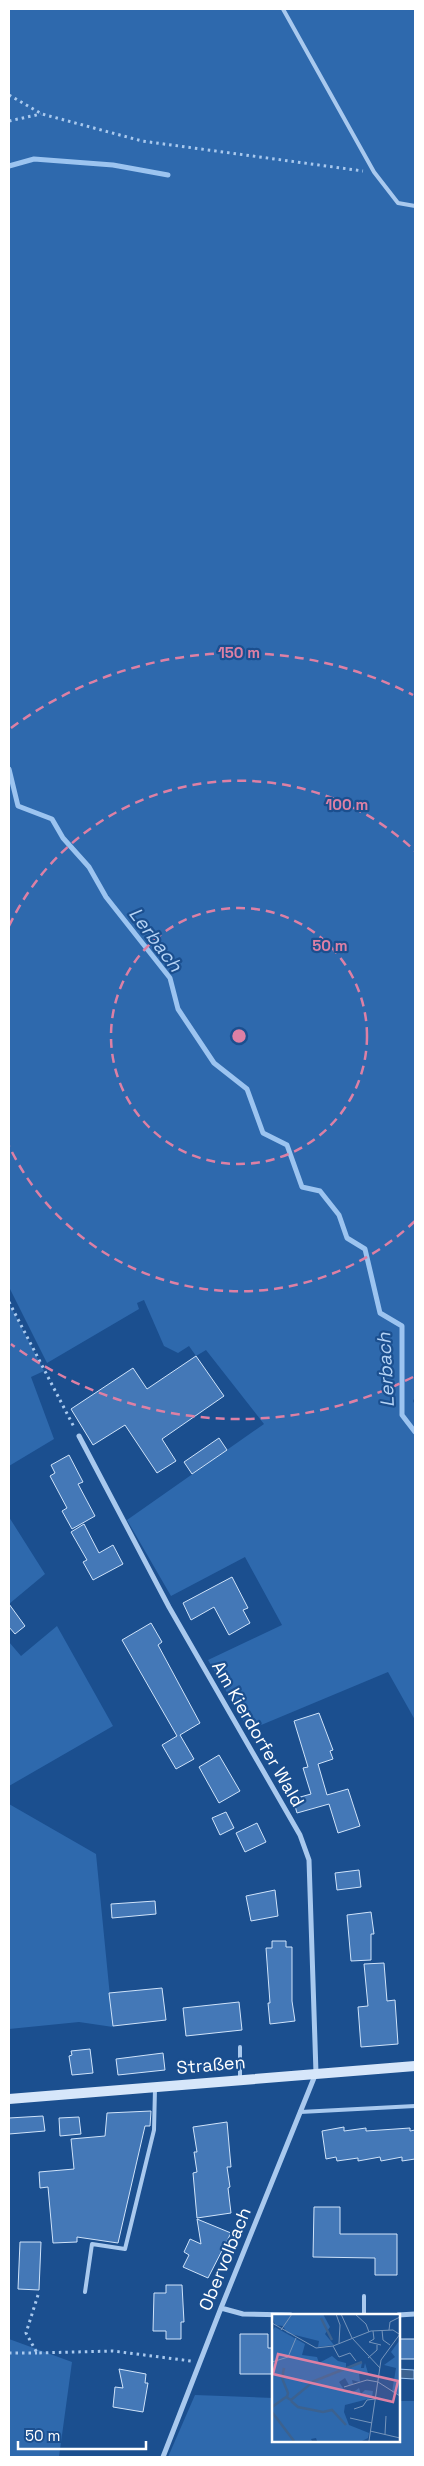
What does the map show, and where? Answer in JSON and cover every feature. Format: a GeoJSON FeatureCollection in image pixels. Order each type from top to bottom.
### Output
{"type":"FeatureCollection","features":[{"type":"Feature","properties":{"kind":"main road","name":"Straßen"},"geometry":{"type":"LineString","coordinates":[[9,2099],[415,2066]]}},
{"type":"Feature","properties":{"kind":"street","name":"Am Kierdorfer Wald"},"geometry":{"type":"LineString","coordinates":[[79,1436],[169,1607],[300,1835],[308,1860],[316,2073]]}},
{"type":"Feature","properties":{"kind":"street","name":"Obervolbach"},"geometry":{"type":"LineString","coordinates":[[163,2457],[220,2308],[316,2073]]}},
{"type":"Feature","properties":{"kind":"street"},"geometry":{"type":"LineString","coordinates":[[220,2308],[243,2314],[272,2315]]}},
{"type":"Feature","properties":{"kind":"street"},"geometry":{"type":"LineString","coordinates":[[399,2315],[415,2314]]}},
{"type":"Feature","properties":{"kind":"lane"},"geometry":{"type":"LineString","coordinates":[[283,9],[374,172],[398,203],[415,206]]}},
{"type":"Feature","properties":{"kind":"lane"},"geometry":{"type":"LineString","coordinates":[[240,2047],[240,2079]]}},
{"type":"Feature","properties":{"kind":"lane"},"geometry":{"type":"LineString","coordinates":[[85,2292],[92,2244],[125,2249],[154,2130],[155,2086]]}},
{"type":"Feature","properties":{"kind":"lane"},"geometry":{"type":"LineString","coordinates":[[300,2112],[415,2106]]}},
{"type":"Feature","properties":{"kind":"lane"},"geometry":{"type":"LineString","coordinates":[[364,2296],[364,2314]]}},
{"type":"Feature","properties":{"kind":"path"},"geometry":{"type":"LineString","coordinates":[[9,95],[42,114],[142,141],[374,172]]}},
{"type":"Feature","properties":{"kind":"path"},"geometry":{"type":"LineString","coordinates":[[9,122],[42,114]]}},
{"type":"Feature","properties":{"kind":"path"},"geometry":{"type":"LineString","coordinates":[[9,1302],[79,1436]]}},
{"type":"Feature","properties":{"kind":"path"},"geometry":{"type":"LineString","coordinates":[[37,2353],[26,2333],[38,2295]]}},
{"type":"Feature","properties":{"kind":"path"},"geometry":{"type":"LineString","coordinates":[[9,2352],[113,2351],[200,2362]]}},
{"type":"Feature","properties":{"kind":"shaded area"},"geometry":{"type":"Polygon","coordinates":[[[9,9],[415,9],[415,1397],[413,1401],[415,1405],[415,1720],[388,1672],[249,1730],[208,1660],[282,1625],[245,1557],[171,1596],[127,1520],[264,1424],[206,1350],[196,1356],[189,1346],[178,1353],[164,1346],[144,1300],[137,1303],[139,1309],[47,1363],[9,1287],[9,9]]]}},
{"type":"Feature","properties":{"kind":"shaded area"},"geometry":{"type":"Polygon","coordinates":[[[9,1303],[44,1371],[31,1377],[54,1439],[9,1466],[9,1303]]]}},
{"type":"Feature","properties":{"kind":"shaded area"},"geometry":{"type":"Polygon","coordinates":[[[9,1517],[45,1574],[9,1604],[9,1517]]]}},
{"type":"Feature","properties":{"kind":"shaded area"},"geometry":{"type":"Polygon","coordinates":[[[57,1626],[113,1726],[9,1786],[9,1642],[21,1656],[57,1626]]]}},
{"type":"Feature","properties":{"kind":"shaded area"},"geometry":{"type":"Polygon","coordinates":[[[9,1804],[96,1854],[113,2027],[79,2022],[9,2029],[9,1804]]]}},
{"type":"Feature","properties":{"kind":"shaded area"},"geometry":{"type":"Polygon","coordinates":[[[9,2339],[72,2362],[59,2457],[9,2457],[9,2339]]]}},
{"type":"Feature","properties":{"kind":"shaded area"},"geometry":{"type":"Polygon","coordinates":[[[399,2369],[414,2370],[414,2379],[399,2378],[399,2369]]]}},
{"type":"Feature","properties":{"kind":"shaded area"},"geometry":{"type":"Polygon","coordinates":[[[195,2395],[272,2398],[272,2441],[399,2441],[399,2401],[415,2401],[415,2457],[168,2457],[195,2395]]]}},
{"type":"Feature","properties":{"kind":"building"},"geometry":{"type":"Polygon","coordinates":[[[196,1356],[224,1396],[162,1439],[176,1461],[157,1473],[125,1425],[93,1445],[71,1409],[133,1368],[147,1389],[196,1356]]]}},
{"type":"Feature","properties":{"kind":"building"},"geometry":{"type":"Polygon","coordinates":[[[219,1438],[227,1450],[192,1474],[184,1462],[219,1438]]]}},
{"type":"Feature","properties":{"kind":"building"},"geometry":{"type":"Polygon","coordinates":[[[69,1455],[83,1482],[78,1484],[95,1516],[72,1529],[62,1511],[67,1508],[50,1476],[55,1473],[51,1465],[69,1455]]]}},
{"type":"Feature","properties":{"kind":"building"},"geometry":{"type":"Polygon","coordinates":[[[84,1524],[99,1553],[113,1545],[123,1564],[93,1580],[83,1562],[87,1560],[71,1532],[84,1524]]]}},
{"type":"Feature","properties":{"kind":"building"},"geometry":{"type":"Polygon","coordinates":[[[232,1577],[248,1608],[243,1610],[250,1623],[229,1635],[214,1607],[191,1620],[183,1603],[232,1577]]]}},
{"type":"Feature","properties":{"kind":"building"},"geometry":{"type":"Polygon","coordinates":[[[9,1604],[25,1626],[15,1634],[9,1627],[9,1604]]]}},
{"type":"Feature","properties":{"kind":"building"},"geometry":{"type":"Polygon","coordinates":[[[151,1623],[162,1642],[158,1645],[200,1723],[180,1735],[194,1759],[176,1769],[162,1745],[177,1736],[122,1640],[151,1623]]]}},
{"type":"Feature","properties":{"kind":"building"},"geometry":{"type":"Polygon","coordinates":[[[319,1713],[333,1750],[330,1751],[333,1759],[318,1764],[327,1795],[348,1789],[360,1826],[338,1833],[329,1804],[297,1813],[293,1799],[311,1794],[303,1768],[308,1767],[294,1721],[319,1713]]]}},
{"type":"Feature","properties":{"kind":"building"},"geometry":{"type":"Polygon","coordinates":[[[219,1755],[240,1791],[219,1803],[199,1767],[219,1755]]]}},
{"type":"Feature","properties":{"kind":"building"},"geometry":{"type":"Polygon","coordinates":[[[226,1812],[234,1828],[220,1835],[212,1818],[226,1812]]]}},
{"type":"Feature","properties":{"kind":"building"},"geometry":{"type":"Polygon","coordinates":[[[257,1823],[266,1842],[245,1852],[236,1833],[257,1823]]]}},
{"type":"Feature","properties":{"kind":"building"},"geometry":{"type":"Polygon","coordinates":[[[359,1870],[361,1887],[337,1890],[335,1873],[359,1870]]]}},
{"type":"Feature","properties":{"kind":"building"},"geometry":{"type":"Polygon","coordinates":[[[275,1890],[278,1916],[251,1921],[246,1896],[275,1890]]]}},
{"type":"Feature","properties":{"kind":"building"},"geometry":{"type":"Polygon","coordinates":[[[155,1901],[156,1914],[112,1918],[111,1904],[155,1901]]]}},
{"type":"Feature","properties":{"kind":"building"},"geometry":{"type":"Polygon","coordinates":[[[371,1912],[374,1934],[371,1934],[371,1960],[351,1961],[347,1915],[371,1912]]]}},
{"type":"Feature","properties":{"kind":"building"},"geometry":{"type":"Polygon","coordinates":[[[272,1941],[286,1941],[286,1947],[292,1947],[292,2001],[295,2021],[270,2024],[266,1948],[272,1948],[272,1941]]]}},
{"type":"Feature","properties":{"kind":"building"},"geometry":{"type":"Polygon","coordinates":[[[384,1963],[387,2001],[395,2000],[398,2044],[361,2047],[358,2007],[368,2006],[364,1964],[384,1963]]]}},
{"type":"Feature","properties":{"kind":"building"},"geometry":{"type":"Polygon","coordinates":[[[162,1988],[166,2020],[113,2026],[109,1993],[162,1988]]]}},
{"type":"Feature","properties":{"kind":"building"},"geometry":{"type":"Polygon","coordinates":[[[239,2002],[242,2030],[186,2036],[183,2008],[239,2002]]]}},
{"type":"Feature","properties":{"kind":"building"},"geometry":{"type":"Polygon","coordinates":[[[90,2049],[93,2073],[72,2075],[69,2056],[72,2055],[71,2051],[90,2049]]]}},
{"type":"Feature","properties":{"kind":"building"},"geometry":{"type":"Polygon","coordinates":[[[163,2053],[165,2070],[118,2075],[116,2059],[163,2053]]]}},
{"type":"Feature","properties":{"kind":"building"},"geometry":{"type":"Polygon","coordinates":[[[151,2111],[150,2126],[145,2126],[118,2243],[77,2237],[77,2242],[53,2243],[48,2187],[40,2188],[39,2172],[74,2169],[71,2139],[105,2136],[107,2113],[151,2111]]]}},
{"type":"Feature","properties":{"kind":"building"},"geometry":{"type":"Polygon","coordinates":[[[43,2116],[45,2131],[9,2134],[9,2118],[43,2116]]]}},
{"type":"Feature","properties":{"kind":"building"},"geometry":{"type":"Polygon","coordinates":[[[79,2117],[81,2134],[60,2136],[59,2118],[79,2117]]]}},
{"type":"Feature","properties":{"kind":"building"},"geometry":{"type":"Polygon","coordinates":[[[227,2122],[231,2167],[227,2167],[231,2213],[197,2218],[193,2173],[197,2172],[194,2152],[197,2152],[193,2127],[227,2122]]]}},
{"type":"Feature","properties":{"kind":"building"},"geometry":{"type":"Polygon","coordinates":[[[344,2127],[344,2131],[366,2128],[366,2131],[410,2128],[410,2131],[415,2130],[415,2159],[402,2161],[402,2157],[381,2161],[380,2157],[358,2161],[358,2158],[337,2161],[336,2157],[326,2159],[322,2131],[344,2127]]]}},
{"type":"Feature","properties":{"kind":"building"},"geometry":{"type":"Polygon","coordinates":[[[314,2207],[340,2207],[340,2234],[397,2234],[397,2275],[375,2275],[375,2258],[313,2257],[314,2207]]]}},
{"type":"Feature","properties":{"kind":"building"},"geometry":{"type":"Polygon","coordinates":[[[197,2219],[231,2233],[208,2278],[183,2267],[189,2255],[184,2252],[190,2239],[201,2244],[197,2219]]]}},
{"type":"Feature","properties":{"kind":"building"},"geometry":{"type":"Polygon","coordinates":[[[20,2242],[41,2242],[39,2290],[18,2289],[20,2242]]]}},
{"type":"Feature","properties":{"kind":"building"},"geometry":{"type":"Polygon","coordinates":[[[166,2285],[182,2285],[184,2322],[181,2322],[181,2339],[166,2339],[166,2331],[153,2331],[154,2293],[166,2293],[166,2285]]]}},
{"type":"Feature","properties":{"kind":"building"},"geometry":{"type":"Polygon","coordinates":[[[240,2334],[268,2334],[268,2348],[272,2348],[272,2374],[240,2374],[240,2334]]]}},
{"type":"Feature","properties":{"kind":"building"},"geometry":{"type":"Polygon","coordinates":[[[399,2339],[415,2339],[415,2359],[399,2359],[399,2339]]]}},
{"type":"Feature","properties":{"kind":"building"},"geometry":{"type":"Polygon","coordinates":[[[119,2369],[146,2374],[145,2383],[148,2383],[143,2412],[113,2407],[115,2387],[123,2388],[119,2369]]]}},
{"type":"Feature","properties":{"kind":"waterway"},"geometry":{"type":"LineString","coordinates":[[9,166],[34,159],[113,165],[168,175]]}},
{"type":"Feature","properties":{"kind":"waterway","name":"Lerbach"},"geometry":{"type":"LineString","coordinates":[[9,769],[18,806],[52,819],[63,838],[89,867],[106,897],[170,978],[178,1009],[214,1063],[247,1089],[263,1133],[287,1145],[302,1187],[320,1191],[339,1215],[347,1238],[365,1249],[380,1313],[402,1326],[402,1415],[415,1432]]}}]}
